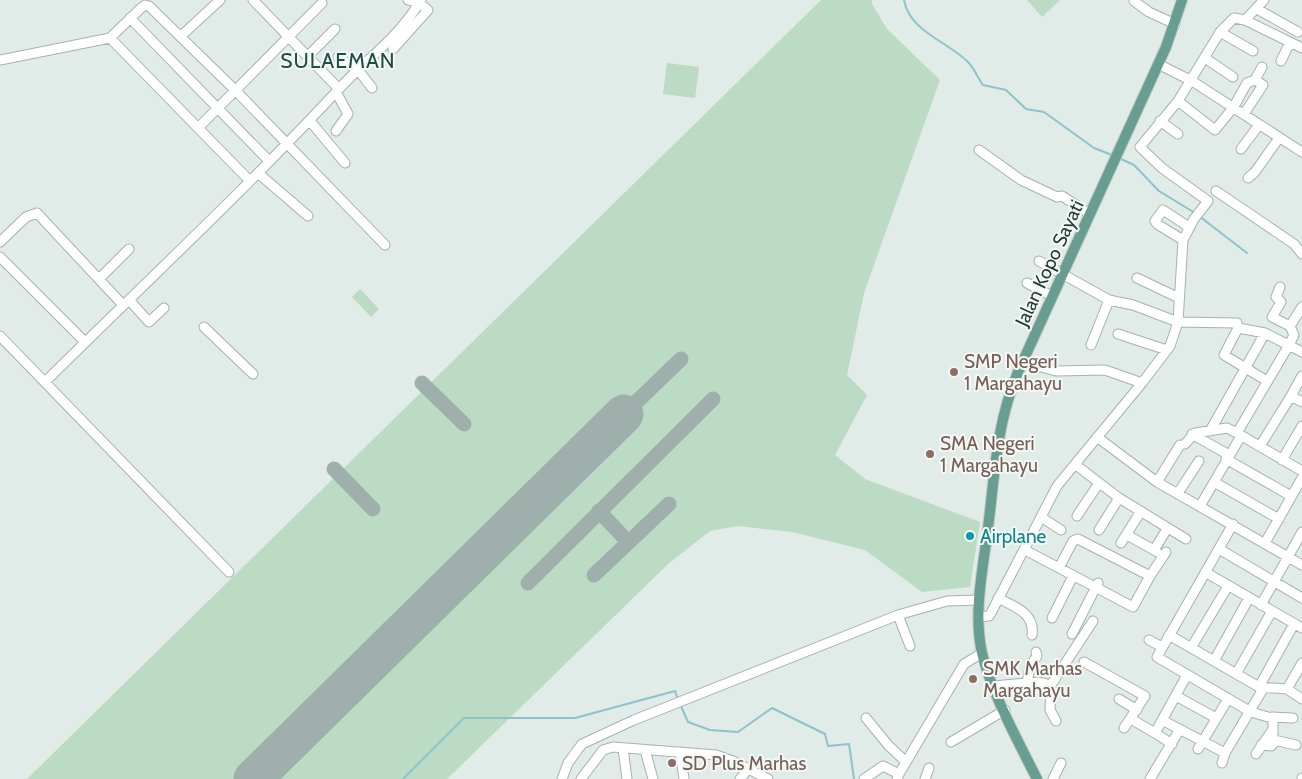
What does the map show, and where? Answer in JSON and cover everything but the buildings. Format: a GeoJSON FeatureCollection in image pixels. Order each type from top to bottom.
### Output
{"type":"FeatureCollection","features":[{"type":"Feature","properties":{"kind":"main road","name":"Jalan Kopo Sayati"},"geometry":{"type":"LineString","coordinates":[[1037,779],[993,686],[982,653],[978,617],[1002,418],[1009,394],[1052,296],[1158,64],[1175,24],[1180,1]]}},
{"type":"Feature","properties":{"kind":"street"},"geometry":{"type":"LineString","coordinates":[[181,36],[220,0]]}},
{"type":"Feature","properties":{"kind":"street"},"geometry":{"type":"LineString","coordinates":[[253,0],[290,35],[337,90],[348,114],[336,130]]}},
{"type":"Feature","properties":{"kind":"street"},"geometry":{"type":"LineString","coordinates":[[393,49],[428,10],[420,2],[408,0]]}},
{"type":"Feature","properties":{"kind":"street"},"geometry":{"type":"LineString","coordinates":[[1245,20],[1264,0]]}},
{"type":"Feature","properties":{"kind":"street"},"geometry":{"type":"LineString","coordinates":[[1134,1],[1148,12],[1175,24]]}},
{"type":"Feature","properties":{"kind":"street"},"geometry":{"type":"LineString","coordinates":[[45,382],[126,302],[175,258],[310,121],[337,90],[405,25],[420,2]]}},
{"type":"Feature","properties":{"kind":"street"},"geometry":{"type":"LineString","coordinates":[[198,128],[322,3]]}},
{"type":"Feature","properties":{"kind":"street"},"geometry":{"type":"LineString","coordinates":[[0,60],[110,38],[145,5],[149,6],[236,91],[386,245]]}},
{"type":"Feature","properties":{"kind":"street"},"geometry":{"type":"LineString","coordinates":[[1257,9],[1298,32]]}},
{"type":"Feature","properties":{"kind":"street"},"geometry":{"type":"LineString","coordinates":[[130,18],[216,109],[269,161]]}},
{"type":"Feature","properties":{"kind":"street"},"geometry":{"type":"LineString","coordinates":[[978,617],[989,616],[1057,486],[1076,465],[1167,350],[1178,322],[1183,240],[1208,200],[1162,168],[1140,148],[1178,101],[1192,81],[1220,32],[1234,18],[1245,20],[1302,48]]}},
{"type":"Feature","properties":{"kind":"street"},"geometry":{"type":"LineString","coordinates":[[308,56],[335,29]]}},
{"type":"Feature","properties":{"kind":"street"},"geometry":{"type":"LineString","coordinates":[[1220,32],[1253,51]]}},
{"type":"Feature","properties":{"kind":"street"},"geometry":{"type":"LineString","coordinates":[[110,38],[250,181]]}},
{"type":"Feature","properties":{"kind":"street"},"geometry":{"type":"LineString","coordinates":[[1281,61],[1290,42]]}},
{"type":"Feature","properties":{"kind":"street"},"geometry":{"type":"LineString","coordinates":[[338,57],[359,71],[372,88]]}},
{"type":"Feature","properties":{"kind":"street"},"geometry":{"type":"LineString","coordinates":[[1205,58],[1233,77]]}},
{"type":"Feature","properties":{"kind":"street"},"geometry":{"type":"LineString","coordinates":[[1158,64],[1192,81],[1302,152]]}},
{"type":"Feature","properties":{"kind":"street"},"geometry":{"type":"LineString","coordinates":[[1178,101],[1215,130],[1233,108],[1246,84],[1256,80],[1262,68]]}},
{"type":"Feature","properties":{"kind":"street"},"geometry":{"type":"LineString","coordinates":[[1244,114],[1262,85],[1256,80]]}},
{"type":"Feature","properties":{"kind":"street"},"geometry":{"type":"LineString","coordinates":[[310,121],[345,163]]}},
{"type":"Feature","properties":{"kind":"street"},"geometry":{"type":"LineString","coordinates":[[1160,121],[1178,134]]}},
{"type":"Feature","properties":{"kind":"street"},"geometry":{"type":"LineString","coordinates":[[1241,149],[1259,125]]}},
{"type":"Feature","properties":{"kind":"street"},"geometry":{"type":"LineString","coordinates":[[1248,178],[1255,172],[1279,138]]}},
{"type":"Feature","properties":{"kind":"street"},"geometry":{"type":"LineString","coordinates":[[979,150],[1021,180],[1057,197],[1061,196],[1090,214]]}},
{"type":"Feature","properties":{"kind":"street"},"geometry":{"type":"LineString","coordinates":[[258,173],[308,216]]}},
{"type":"Feature","properties":{"kind":"street"},"geometry":{"type":"LineString","coordinates":[[1216,191],[1294,244],[1302,254]]}},
{"type":"Feature","properties":{"kind":"street"},"geometry":{"type":"LineString","coordinates":[[1183,240],[1157,224],[1156,221],[1163,210],[1190,227]]}},
{"type":"Feature","properties":{"kind":"street"},"geometry":{"type":"LineString","coordinates":[[0,242],[26,218],[37,213],[100,279],[149,322],[164,308]]}},
{"type":"Feature","properties":{"kind":"street"},"geometry":{"type":"LineString","coordinates":[[100,279],[128,249]]}},
{"type":"Feature","properties":{"kind":"street"},"geometry":{"type":"LineString","coordinates":[[0,257],[86,342]]}},
{"type":"Feature","properties":{"kind":"street"},"geometry":{"type":"LineString","coordinates":[[1039,261],[1109,300],[1133,305],[1178,322],[1238,326],[1265,333],[1302,352]]}},
{"type":"Feature","properties":{"kind":"street"},"geometry":{"type":"LineString","coordinates":[[1137,278],[1179,298]]}},
{"type":"Feature","properties":{"kind":"street"},"geometry":{"type":"LineString","coordinates":[[1027,283],[1052,296]]}},
{"type":"Feature","properties":{"kind":"street"},"geometry":{"type":"LineString","coordinates":[[1200,506],[1294,334],[1290,326],[1272,317],[1281,302],[1276,297],[1280,288]]}},
{"type":"Feature","properties":{"kind":"street"},"geometry":{"type":"LineString","coordinates":[[1091,345],[1109,300]]}},
{"type":"Feature","properties":{"kind":"street"},"geometry":{"type":"LineString","coordinates":[[1290,326],[1302,307]]}},
{"type":"Feature","properties":{"kind":"street"},"geometry":{"type":"LineString","coordinates":[[1238,326],[1224,355],[1267,381]]}},
{"type":"Feature","properties":{"kind":"street"},"geometry":{"type":"LineString","coordinates":[[204,327],[253,374]]}},
{"type":"Feature","properties":{"kind":"street"},"geometry":{"type":"LineString","coordinates":[[1210,431],[1265,333]]}},
{"type":"Feature","properties":{"kind":"street"},"geometry":{"type":"LineString","coordinates":[[1118,334],[1167,350]]}},
{"type":"Feature","properties":{"kind":"street"},"geometry":{"type":"LineString","coordinates":[[0,336],[229,572]]}},
{"type":"Feature","properties":{"kind":"street"},"geometry":{"type":"LineString","coordinates":[[1023,362],[1061,372],[1100,370],[1142,383]]}},
{"type":"Feature","properties":{"kind":"street"},"geometry":{"type":"LineString","coordinates":[[1260,446],[1302,376]]}},
{"type":"Feature","properties":{"kind":"street"},"geometry":{"type":"LineString","coordinates":[[1291,396],[1302,402]]}},
{"type":"Feature","properties":{"kind":"street"},"geometry":{"type":"LineString","coordinates":[[1216,420],[1302,471]]}},
{"type":"Feature","properties":{"kind":"street"},"geometry":{"type":"LineString","coordinates":[[1282,460],[1302,426]]}},
{"type":"Feature","properties":{"kind":"street"},"geometry":{"type":"LineString","coordinates":[[1157,482],[1182,445],[1192,434],[1227,428]]}},
{"type":"Feature","properties":{"kind":"street"},"geometry":{"type":"LineString","coordinates":[[1192,434],[1291,496]]}},
{"type":"Feature","properties":{"kind":"street"},"geometry":{"type":"LineString","coordinates":[[1097,437],[1157,482],[1302,565]]}},
{"type":"Feature","properties":{"kind":"street"},"geometry":{"type":"LineString","coordinates":[[1178,493],[1199,461]]}},
{"type":"Feature","properties":{"kind":"street"},"geometry":{"type":"LineString","coordinates":[[1076,465],[1119,498],[1186,539]]}},
{"type":"Feature","properties":{"kind":"street"},"geometry":{"type":"LineString","coordinates":[[1265,543],[1302,478]]}},
{"type":"Feature","properties":{"kind":"street"},"geometry":{"type":"LineString","coordinates":[[1214,482],[1279,519]]}},
{"type":"Feature","properties":{"kind":"street"},"geometry":{"type":"LineString","coordinates":[[1077,516],[1099,483]]}},
{"type":"Feature","properties":{"kind":"street"},"geometry":{"type":"LineString","coordinates":[[1100,530],[1119,498]]}},
{"type":"Feature","properties":{"kind":"street"},"geometry":{"type":"LineString","coordinates":[[1121,543],[1141,511]]}},
{"type":"Feature","properties":{"kind":"street"},"geometry":{"type":"LineString","coordinates":[[1041,517],[1061,530]]}},
{"type":"Feature","properties":{"kind":"street"},"geometry":{"type":"LineString","coordinates":[[1233,524],[1162,647],[1158,658],[1250,712],[1273,717],[1293,718]]}},
{"type":"Feature","properties":{"kind":"street"},"geometry":{"type":"LineString","coordinates":[[1025,548],[1134,605],[1150,576],[1167,529]]}},
{"type":"Feature","properties":{"kind":"street"},"geometry":{"type":"LineString","coordinates":[[1261,605],[1302,533]]}},
{"type":"Feature","properties":{"kind":"street"},"geometry":{"type":"LineString","coordinates":[[1127,535],[1159,551]]}},
{"type":"Feature","properties":{"kind":"street"},"geometry":{"type":"LineString","coordinates":[[1060,566],[1073,541],[1078,539],[1150,576]]}},
{"type":"Feature","properties":{"kind":"street"},"geometry":{"type":"LineString","coordinates":[[1219,549],[1302,598]]}},
{"type":"Feature","properties":{"kind":"street"},"geometry":{"type":"LineString","coordinates":[[1060,566],[1073,576],[1097,585]]}},
{"type":"Feature","properties":{"kind":"street"},"geometry":{"type":"LineString","coordinates":[[1205,572],[1298,626],[1261,688],[1250,712],[1225,753],[1222,763]]}},
{"type":"Feature","properties":{"kind":"street"},"geometry":{"type":"LineString","coordinates":[[1052,618],[1073,576]]}},
{"type":"Feature","properties":{"kind":"street"},"geometry":{"type":"LineString","coordinates":[[1072,634],[1097,585]]}},
{"type":"Feature","properties":{"kind":"street"},"geometry":{"type":"LineString","coordinates":[[1191,648],[1228,586]]}},
{"type":"Feature","properties":{"kind":"street"},"geometry":{"type":"LineString","coordinates":[[998,598],[1027,615],[1032,624],[1032,635]]}},
{"type":"Feature","properties":{"kind":"street"},"geometry":{"type":"LineString","coordinates":[[1214,661],[1249,598]]}},
{"type":"Feature","properties":{"kind":"street"},"geometry":{"type":"LineString","coordinates":[[562,779],[572,757],[587,741],[679,702],[898,615],[947,601],[979,600]]}},
{"type":"Feature","properties":{"kind":"street"},"geometry":{"type":"LineString","coordinates":[[1236,674],[1272,611]]}},
{"type":"Feature","properties":{"kind":"street"},"geometry":{"type":"LineString","coordinates":[[898,615],[910,646]]}},
{"type":"Feature","properties":{"kind":"street"},"geometry":{"type":"LineString","coordinates":[[1056,721],[1050,710],[1051,684],[1093,621]]}},
{"type":"Feature","properties":{"kind":"street"},"geometry":{"type":"LineString","coordinates":[[1169,635],[1261,688],[1287,689],[1302,699]]}},
{"type":"Feature","properties":{"kind":"street"},"geometry":{"type":"LineString","coordinates":[[1150,640],[1162,647]]}},
{"type":"Feature","properties":{"kind":"street"},"geometry":{"type":"LineString","coordinates":[[1027,683],[1030,668],[1037,656],[1036,652]]}},
{"type":"Feature","properties":{"kind":"street"},"geometry":{"type":"LineString","coordinates":[[864,779],[882,766],[898,776],[964,664],[982,653]]}},
{"type":"Feature","properties":{"kind":"street"},"geometry":{"type":"LineString","coordinates":[[1084,662],[1144,696],[1124,728]]}},
{"type":"Feature","properties":{"kind":"street"},"geometry":{"type":"LineString","coordinates":[[1287,689],[1302,663]]}},
{"type":"Feature","properties":{"kind":"street"},"geometry":{"type":"LineString","coordinates":[[1155,733],[1187,675]]}},
{"type":"Feature","properties":{"kind":"street"},"geometry":{"type":"LineString","coordinates":[[993,686],[1042,682],[1051,684]]}},
{"type":"Feature","properties":{"kind":"street"},"geometry":{"type":"LineString","coordinates":[[1176,696],[1216,718]]}},
{"type":"Feature","properties":{"kind":"street"},"geometry":{"type":"LineString","coordinates":[[1200,746],[1228,699]]}},
{"type":"Feature","properties":{"kind":"street"},"geometry":{"type":"LineString","coordinates":[[1119,700],[1137,710]]}},
{"type":"Feature","properties":{"kind":"street"},"geometry":{"type":"LineString","coordinates":[[952,742],[1005,710]]}},
{"type":"Feature","properties":{"kind":"street"},"geometry":{"type":"LineString","coordinates":[[1261,745],[1272,746],[1274,740],[1273,717]]}},
{"type":"Feature","properties":{"kind":"street"},"geometry":{"type":"LineString","coordinates":[[866,718],[888,745],[906,762]]}},
{"type":"Feature","properties":{"kind":"street"},"geometry":{"type":"LineString","coordinates":[[1130,719],[1172,744]]}},
{"type":"Feature","properties":{"kind":"street"},"geometry":{"type":"LineString","coordinates":[[1162,720],[1180,729],[1200,746],[1225,753]]}},
{"type":"Feature","properties":{"kind":"street"},"geometry":{"type":"LineString","coordinates":[[1256,754],[1273,728]]}},
{"type":"Feature","properties":{"kind":"street"},"geometry":{"type":"LineString","coordinates":[[1150,779],[1180,729]]}},
{"type":"Feature","properties":{"kind":"street"},"geometry":{"type":"LineString","coordinates":[[1274,740],[1296,745]]}},
{"type":"Feature","properties":{"kind":"street"},"geometry":{"type":"LineString","coordinates":[[581,779],[603,750],[610,747],[716,755],[749,768],[768,779]]}},
{"type":"Feature","properties":{"kind":"street"},"geometry":{"type":"LineString","coordinates":[[623,748],[627,779]]}},
{"type":"Feature","properties":{"kind":"street"},"geometry":{"type":"LineString","coordinates":[[645,750],[652,779]]}},
{"type":"Feature","properties":{"kind":"street"},"geometry":{"type":"LineString","coordinates":[[680,752],[684,779]]}},
{"type":"Feature","properties":{"kind":"street"},"geometry":{"type":"LineString","coordinates":[[1053,779],[1061,763]]}},
{"type":"Feature","properties":{"kind":"street"},"geometry":{"type":"LineString","coordinates":[[740,779],[749,768]]}},
{"type":"Feature","properties":{"kind":"street"},"geometry":{"type":"LineString","coordinates":[[925,779],[929,768]]}},
{"type":"Feature","properties":{"kind":"green space"},"geometry":{"type":"Polygon","coordinates":[[[821,0],[872,0],[872,4],[887,29],[940,80],[864,293],[847,375],[867,395],[835,455],[865,479],[980,522],[970,587],[922,592],[865,550],[792,532],[738,526],[710,531],[668,564],[447,779],[27,779],[821,0]]]}},
{"type":"Feature","properties":{"kind":"green space"},"geometry":{"type":"Polygon","coordinates":[[[1027,0],[1060,0],[1042,17],[1027,0]]]}},
{"type":"Feature","properties":{"kind":"green space"},"geometry":{"type":"Polygon","coordinates":[[[667,63],[699,67],[695,98],[663,94],[667,63]]]}},
{"type":"Feature","properties":{"kind":"green space"},"geometry":{"type":"Polygon","coordinates":[[[360,289],[379,309],[371,317],[352,297],[360,289]]]}},
{"type":"Feature","properties":{"kind":"waterway"},"geometry":{"type":"LineString","coordinates":[[904,0],[908,11],[921,28],[968,62],[983,85],[1006,90],[1026,109],[1044,112],[1094,148],[1112,155]]}},
{"type":"Feature","properties":{"kind":"waterway"},"geometry":{"type":"LineString","coordinates":[[1119,158],[1134,165],[1159,191],[1195,213]]}},
{"type":"Feature","properties":{"kind":"waterway"},"geometry":{"type":"LineString","coordinates":[[1199,216],[1247,253]]}},
{"type":"Feature","properties":{"kind":"waterway"},"geometry":{"type":"LineString","coordinates":[[403,779],[464,718],[575,718],[675,691],[678,700]]}},
{"type":"Feature","properties":{"kind":"waterway"},"geometry":{"type":"LineString","coordinates":[[680,704],[688,722],[710,730],[738,732],[772,708],[825,734],[828,746],[849,744],[854,779]]}},
{"type":"Feature","properties":{"kind":"taxiway"},"geometry":{"type":"LineString","coordinates":[[624,414],[681,359]]}},
{"type":"Feature","properties":{"kind":"taxiway"},"geometry":{"type":"LineString","coordinates":[[422,383],[464,424]]}},
{"type":"Feature","properties":{"kind":"taxiway"},"geometry":{"type":"LineString","coordinates":[[528,583],[713,399]]}},
{"type":"Feature","properties":{"kind":"taxiway"},"geometry":{"type":"LineString","coordinates":[[334,469],[373,509]]}},
{"type":"Feature","properties":{"kind":"taxiway"},"geometry":{"type":"LineString","coordinates":[[594,575],[669,504]]}},
{"type":"Feature","properties":{"kind":"taxiway"},"geometry":{"type":"LineString","coordinates":[[599,511],[628,542]]}},
{"type":"Feature","properties":{"kind":"runway"},"geometry":{"type":"LineString","coordinates":[[253,779],[624,414]]}},
{"type":"Feature","properties":{"kind":"place","name":"SMP Negeri 1 Margahayu"},"geometry":{"type":"Point","coordinates":[954,372]}},
{"type":"Feature","properties":{"kind":"place","name":"SMA Negeri 1 Margahayu"},"geometry":{"type":"Point","coordinates":[930,454]}},
{"type":"Feature","properties":{"kind":"place","name":"Airplane"},"geometry":{"type":"Point","coordinates":[970,536]}},
{"type":"Feature","properties":{"kind":"place","name":"SMK Marhas Margahayu"},"geometry":{"type":"Point","coordinates":[973,679]}},
{"type":"Feature","properties":{"kind":"place","name":"SD Plus Marhas"},"geometry":{"type":"Point","coordinates":[672,763]}},
{"type":"Feature","properties":{"kind":"district","name":"SULAEMAN"},"geometry":{"type":"Point","coordinates":[338,61]}}]}
